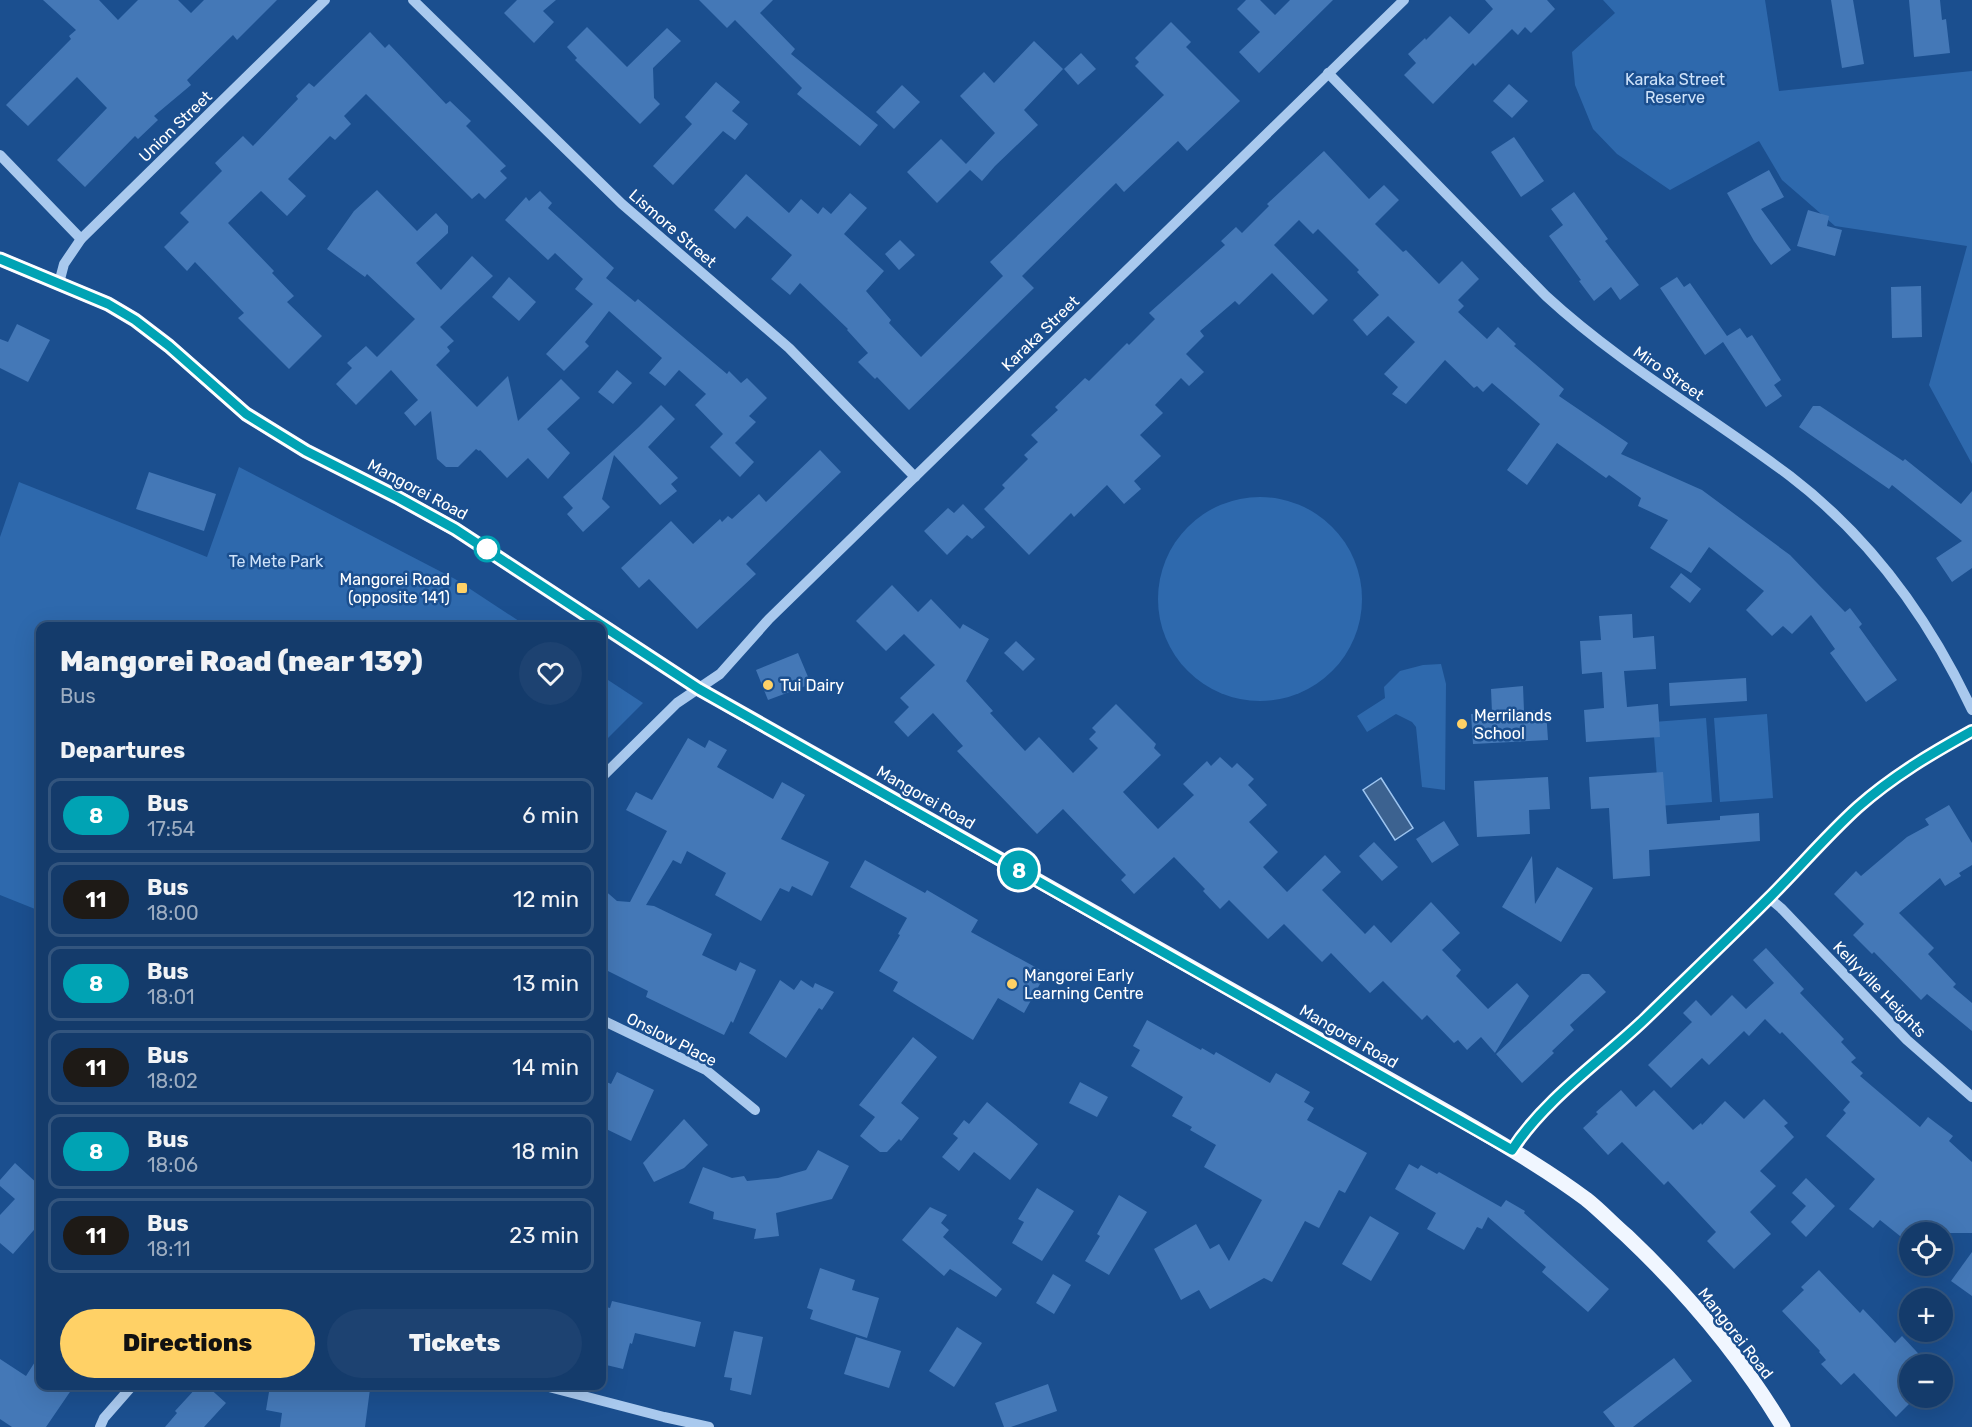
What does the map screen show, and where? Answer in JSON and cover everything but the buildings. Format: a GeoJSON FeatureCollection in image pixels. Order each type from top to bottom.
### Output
{"type":"FeatureCollection","features":[{"type":"Feature","properties":{"kind":"main road","name":"Mangorei Road"},"geometry":{"type":"LineString","coordinates":[[0,259],[108,304],[135,320],[169,346],[246,414],[306,451],[455,529],[597,622]]}},
{"type":"Feature","properties":{"kind":"main road","name":"Mangorei Road"},"geometry":{"type":"LineString","coordinates":[[606,628],[699,689],[1550,1173],[1588,1201],[1655,1263],[1701,1314],[1742,1366],[1783,1427]]}},
{"type":"Feature","properties":{"kind":"street","name":"Union Street"},"geometry":{"type":"LineString","coordinates":[[59,283],[64,264],[81,238],[326,0]]}},
{"type":"Feature","properties":{"kind":"street","name":"Lismore Street"},"geometry":{"type":"LineString","coordinates":[[413,0],[622,204],[789,348],[915,477]]}},
{"type":"Feature","properties":{"kind":"street","name":"Karaka Street"},"geometry":{"type":"LineString","coordinates":[[606,773],[677,703],[720,674],[769,619],[1404,0]]}},
{"type":"Feature","properties":{"kind":"street","name":"Miro Street"},"geometry":{"type":"LineString","coordinates":[[1328,73],[1546,296],[1576,323],[1609,349],[1791,477],[1861,540],[1929,628],[1972,710]]}},
{"type":"Feature","properties":{"kind":"street"},"geometry":{"type":"LineString","coordinates":[[0,155],[81,238]]}},
{"type":"Feature","properties":{"kind":"street"},"geometry":{"type":"LineString","coordinates":[[1512,1150],[1524,1132],[1577,1079],[1631,1032],[1866,800],[1890,780],[1929,754],[1972,731]]}},
{"type":"Feature","properties":{"kind":"street","name":"Kellyville Heights"},"geometry":{"type":"LineString","coordinates":[[1769,898],[1907,1040],[1972,1097]]}},
{"type":"Feature","properties":{"kind":"street","name":"Onslow Place"},"geometry":{"type":"LineString","coordinates":[[606,1022],[706,1070],[755,1110]]}},
{"type":"Feature","properties":{"kind":"street"},"geometry":{"type":"LineString","coordinates":[[100,1427],[104,1418],[128,1390]]}},
{"type":"Feature","properties":{"kind":"street"},"geometry":{"type":"LineString","coordinates":[[559,1390],[664,1418],[709,1427]]}},
{"type":"Feature","properties":{"kind":"green space","name":"Karaka Street Reserve"},"geometry":{"type":"Polygon","coordinates":[[[1603,0],[1765,0],[1779,91],[1972,71],[1972,464],[1929,385],[1967,246],[1835,226],[1782,180],[1759,141],[1670,190],[1617,154],[1593,129],[1575,85],[1572,52],[1615,13],[1603,0]]]}},
{"type":"Feature","properties":{"kind":"green space","name":"Te Mete Park"},"geometry":{"type":"Polygon","coordinates":[[[239,467],[455,579],[520,622],[36,622],[36,909],[0,895],[0,537],[19,482],[207,557],[239,467]]]}},
{"type":"Feature","properties":{"kind":"green space"},"geometry":{"type":"Polygon","coordinates":[[[1250,497],[1270,497],[1290,501],[1308,509],[1325,520],[1339,534],[1358,569],[1362,599],[1358,629],[1350,647],[1339,664],[1325,678],[1290,697],[1270,701],[1250,701],[1230,697],[1212,689],[1195,678],[1181,664],[1162,629],[1158,609],[1158,589],[1162,569],[1170,551],[1181,534],[1195,520],[1230,501],[1250,497]]]}},
{"type":"Feature","properties":{"kind":"green space"},"geometry":{"type":"Polygon","coordinates":[[[1441,664],[1446,684],[1445,790],[1422,787],[1416,727],[1412,722],[1396,714],[1367,732],[1357,716],[1385,698],[1384,687],[1400,671],[1423,665],[1441,664]]]}},
{"type":"Feature","properties":{"kind":"green space"},"geometry":{"type":"Polygon","coordinates":[[[606,679],[643,703],[606,740],[606,679]]]}},
{"type":"Feature","properties":{"kind":"green space"},"geometry":{"type":"Polygon","coordinates":[[[1767,714],[1773,798],[1720,802],[1714,718],[1767,714]]]}},
{"type":"Feature","properties":{"kind":"green space"},"geometry":{"type":"Polygon","coordinates":[[[1706,718],[1712,802],[1659,806],[1653,722],[1706,718]]]}},
{"type":"Feature","properties":{"kind":"shaded area"},"geometry":{"type":"Polygon","coordinates":[[[1381,778],[1413,828],[1395,840],[1363,790],[1381,778]]]}},
{"type":"Feature","properties":{"kind":"bus line","name":"8"},"geometry":{"type":"LineString","coordinates":[[0,259],[108,304],[135,320],[169,346],[246,414],[306,451],[455,529],[596,622]]}},
{"type":"Feature","properties":{"kind":"bus line","name":"8"},"geometry":{"type":"LineString","coordinates":[[606,629],[699,689],[1512,1150],[1524,1132],[1585,1071],[1631,1032],[1769,898],[1858,807],[1890,780],[1929,754],[1972,731]]}},
{"type":"Feature","properties":{"kind":"place","name":"Mangorei Road (opposite 141)"},"geometry":{"type":"Point","coordinates":[462,588]}},
{"type":"Feature","properties":{"kind":"place","name":"Tui Dairy"},"geometry":{"type":"Point","coordinates":[768,685]}},
{"type":"Feature","properties":{"kind":"place","name":"Merrilands School"},"geometry":{"type":"Point","coordinates":[1462,724]}},
{"type":"Feature","properties":{"kind":"place","name":"Mangorei Early Learning Centre"},"geometry":{"type":"Point","coordinates":[1012,984]}}]}
